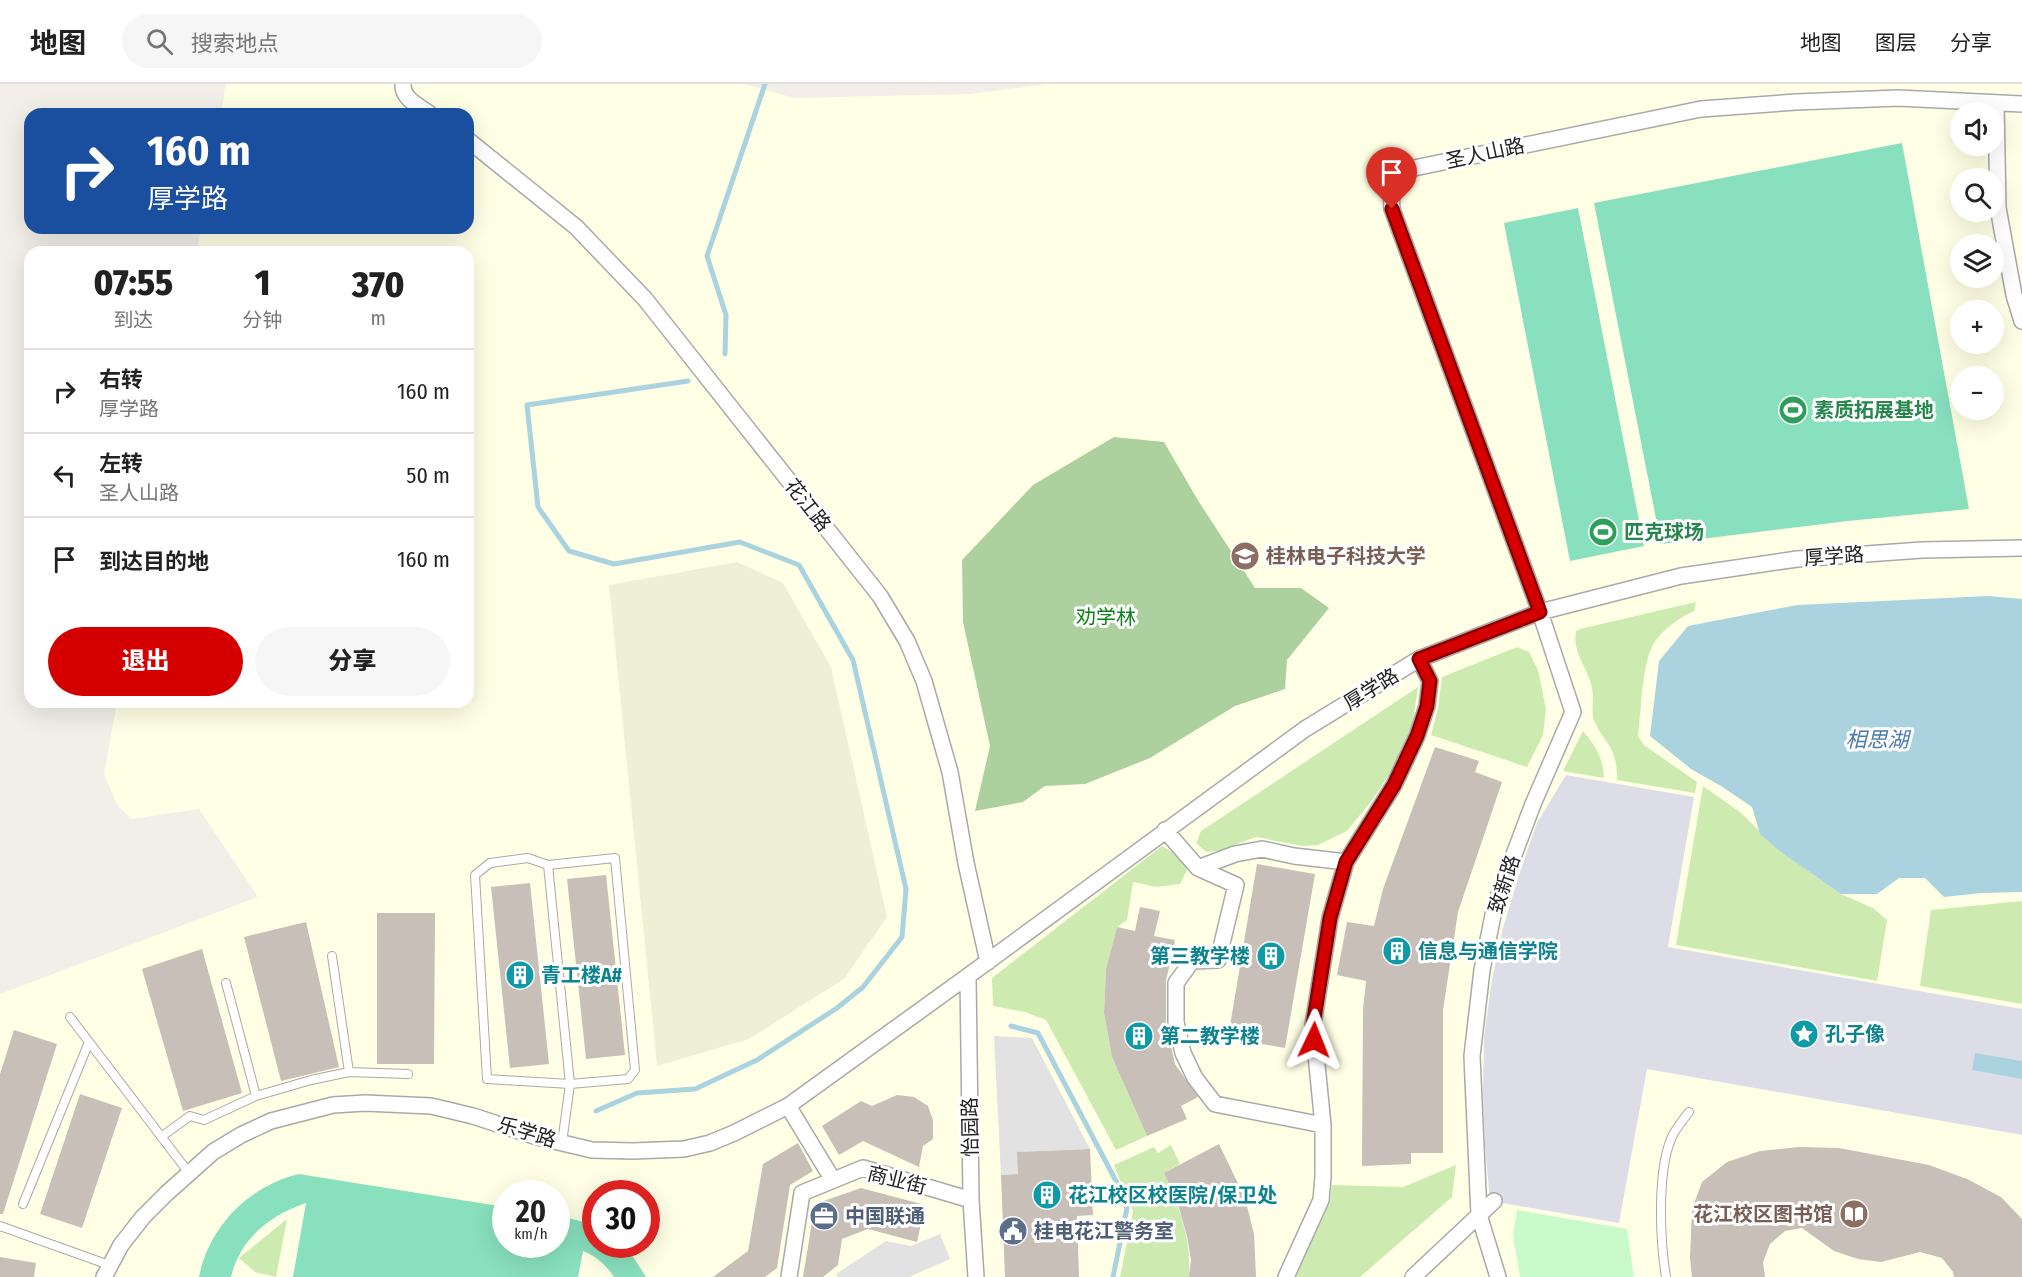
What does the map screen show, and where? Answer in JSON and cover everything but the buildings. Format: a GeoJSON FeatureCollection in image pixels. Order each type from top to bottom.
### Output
{"type":"FeatureCollection","features":[{"type":"Feature","properties":{"kind":"street"},"geometry":{"type":"LineString","coordinates":[[404,84],[407,97],[422,108]]}},
{"type":"Feature","properties":{"kind":"street","name":"圣人山路"},"geometry":{"type":"LineString","coordinates":[[1540,612],[1392,209],[1391,194],[1394,184],[1402,175],[1414,168],[1426,165],[1701,109],[1898,98],[1976,102]]}},
{"type":"Feature","properties":{"kind":"street","name":"圣人山路"},"geometry":{"type":"LineString","coordinates":[[2004,103],[2022,104]]}},
{"type":"Feature","properties":{"kind":"street","name":"花江路"},"geometry":{"type":"LineString","coordinates":[[474,145],[576,227],[645,299],[880,596],[907,641],[924,681],[950,772],[966,863],[988,962]]}},
{"type":"Feature","properties":{"kind":"street"},"geometry":{"type":"LineString","coordinates":[[1997,156],[1998,208],[2018,292],[2022,321]]}},
{"type":"Feature","properties":{"kind":"street","name":"厚学路"},"geometry":{"type":"LineString","coordinates":[[968,976],[1305,729],[1419,659],[1540,612],[1681,576],[1797,559],[1922,550],[2022,548]]}},
{"type":"Feature","properties":{"kind":"street","name":"致新路"},"geometry":{"type":"LineString","coordinates":[[1498,1277],[1479,1215],[1472,1056],[1482,970],[1495,905],[1533,804],[1573,712],[1540,612]]}},
{"type":"Feature","properties":{"kind":"street"},"geometry":{"type":"LineString","coordinates":[[1286,1277],[1321,1200],[1323,1125],[1313,1025],[1330,918],[1346,862],[1394,785],[1417,736],[1427,706],[1430,681],[1419,659]]}},
{"type":"Feature","properties":{"kind":"street"},"geometry":{"type":"LineString","coordinates":[[1165,830],[1198,868],[1236,885],[1218,960],[1192,961],[1176,983],[1176,1022],[1183,1053],[1195,1078],[1215,1104],[1323,1125]]}},
{"type":"Feature","properties":{"kind":"street"},"geometry":{"type":"LineString","coordinates":[[1198,868],[1235,854],[1262,849],[1294,856],[1346,862]]}},
{"type":"Feature","properties":{"kind":"street","name":"乐学路"},"geometry":{"type":"LineString","coordinates":[[107,1271],[121,1245],[144,1217],[189,1173],[213,1152],[272,1121],[333,1105],[365,1103],[431,1106],[592,1150],[684,1149],[726,1136],[788,1106],[968,976]]}},
{"type":"Feature","properties":{"kind":"street","name":"怡园路"},"geometry":{"type":"LineString","coordinates":[[968,976],[971,1200],[975,1277]]}},
{"type":"Feature","properties":{"kind":"street"},"geometry":{"type":"LineString","coordinates":[[788,1106],[833,1180]]}},
{"type":"Feature","properties":{"kind":"street","name":"商业街"},"geometry":{"type":"LineString","coordinates":[[789,1277],[802,1193],[863,1168],[971,1200]]}},
{"type":"Feature","properties":{"kind":"street"},"geometry":{"type":"LineString","coordinates":[[1413,1277],[1494,1201]]}},
{"type":"Feature","properties":{"kind":"lane"},"geometry":{"type":"LineString","coordinates":[[528,858],[548,865],[615,858],[635,1070],[628,1079],[570,1084],[487,1079],[476,875],[490,863],[528,858]]}},
{"type":"Feature","properties":{"kind":"lane"},"geometry":{"type":"LineString","coordinates":[[548,865],[570,1084],[562,1143]]}},
{"type":"Feature","properties":{"kind":"lane"},"geometry":{"type":"LineString","coordinates":[[332,956],[349,1072]]}},
{"type":"Feature","properties":{"kind":"lane"},"geometry":{"type":"LineString","coordinates":[[226,983],[256,1096]]}},
{"type":"Feature","properties":{"kind":"lane"},"geometry":{"type":"LineString","coordinates":[[70,1017],[189,1173]]}},
{"type":"Feature","properties":{"kind":"lane"},"geometry":{"type":"LineString","coordinates":[[23,1204],[89,1042]]}},
{"type":"Feature","properties":{"kind":"lane"},"geometry":{"type":"LineString","coordinates":[[161,1137],[190,1116],[204,1120],[256,1096],[311,1080],[349,1072],[408,1074]]}},
{"type":"Feature","properties":{"kind":"lane"},"geometry":{"type":"LineString","coordinates":[[1666,1277],[1661,1210],[1663,1172],[1671,1138],[1689,1112]]}},
{"type":"Feature","properties":{"kind":"lane"},"geometry":{"type":"LineString","coordinates":[[0,1226],[107,1271]]}},
{"type":"Feature","properties":{"kind":"shaded area","name":"桂林电子科技大学"},"geometry":{"type":"Polygon","coordinates":[[[226,84],[744,84],[794,98],[970,94],[1046,84],[2022,84],[2022,1277],[0,1277],[0,994],[258,897],[199,809],[131,819],[117,804],[104,774],[116,708],[474,708],[474,246],[198,246],[200,234],[474,234],[474,108],[222,108],[226,84]]]}},
{"type":"Feature","properties":{"kind":"shaded area"},"geometry":{"type":"Polygon","coordinates":[[[737,562],[783,583],[831,667],[887,917],[844,979],[749,1039],[657,1066],[609,585],[737,562]]]}},
{"type":"Feature","properties":{"kind":"shaded area"},"geometry":{"type":"Polygon","coordinates":[[[1566,775],[1694,797],[1668,947],[2022,1009],[2022,1135],[1647,1069],[1619,1223],[1490,1201],[1483,1091],[1484,1037],[1492,980],[1503,928],[1537,823],[1566,775]]]}},
{"type":"Feature","properties":{"kind":"shaded area"},"geometry":{"type":"Polygon","coordinates":[[[994,1036],[1032,1038],[1090,1149],[1018,1152],[1018,1174],[1001,1175],[994,1036]]]}},
{"type":"Feature","properties":{"kind":"shaded area"},"geometry":{"type":"Polygon","coordinates":[[[940,1234],[950,1259],[909,1277],[838,1277],[836,1274],[886,1241],[911,1246],[940,1234]]]}},
{"type":"Feature","properties":{"kind":"green space","name":"素质拓展基地"},"geometry":{"type":"Polygon","coordinates":[[[1902,143],[1950,405],[1950,420],[1953,420],[1969,509],[1661,544],[1594,203],[1902,143]]]}},
{"type":"Feature","properties":{"kind":"green space"},"geometry":{"type":"Polygon","coordinates":[[[1578,208],[1644,546],[1570,561],[1504,223],[1578,208]]]}},
{"type":"Feature","properties":{"kind":"green space","name":"劝学林"},"geometry":{"type":"Polygon","coordinates":[[[1114,437],[1164,442],[1199,502],[1255,588],[1301,588],[1329,608],[1287,660],[1285,689],[1235,706],[1150,758],[1085,784],[1045,786],[1023,802],[975,811],[990,746],[963,622],[962,560],[1033,485],[1114,437]]]}},
{"type":"Feature","properties":{"kind":"green space"},"geometry":{"type":"Polygon","coordinates":[[[1696,602],[1694,611],[1667,629],[1650,651],[1644,674],[1638,736],[1644,745],[1697,782],[1695,793],[1617,780],[1613,753],[1593,718],[1592,688],[1576,647],[1576,631],[1696,602]]]}},
{"type":"Feature","properties":{"kind":"green space"},"geometry":{"type":"Polygon","coordinates":[[[1517,647],[1529,652],[1538,670],[1546,709],[1543,735],[1527,767],[1431,735],[1438,708],[1442,677],[1517,647]]]}},
{"type":"Feature","properties":{"kind":"green space"},"geometry":{"type":"Polygon","coordinates":[[[1418,687],[1413,721],[1396,764],[1373,799],[1347,831],[1318,845],[1303,846],[1256,837],[1219,851],[1206,852],[1196,843],[1201,831],[1418,687]]]}},
{"type":"Feature","properties":{"kind":"green space"},"geometry":{"type":"Polygon","coordinates":[[[1583,731],[1598,753],[1604,778],[1563,771],[1583,731]]]}},
{"type":"Feature","properties":{"kind":"green space"},"geometry":{"type":"Polygon","coordinates":[[[1703,786],[1740,812],[1782,853],[1841,894],[1873,908],[1887,920],[1877,981],[1676,945],[1703,786]]]}},
{"type":"Feature","properties":{"kind":"green space"},"geometry":{"type":"Polygon","coordinates":[[[1162,846],[1179,856],[1187,870],[1180,884],[1156,887],[1133,882],[1127,920],[1117,927],[1106,969],[1104,1013],[1112,1057],[1147,1136],[1116,1150],[1046,1020],[1025,1012],[993,1006],[992,978],[1162,846]]]}},
{"type":"Feature","properties":{"kind":"green space"},"geometry":{"type":"Polygon","coordinates":[[[2022,901],[2022,1004],[1920,986],[1931,910],[2022,901]]]}},
{"type":"Feature","properties":{"kind":"green space"},"geometry":{"type":"Polygon","coordinates":[[[1171,1145],[1180,1164],[1164,1173],[1183,1224],[1188,1250],[1189,1277],[1120,1277],[1133,1212],[1114,1165],[1154,1147],[1158,1153],[1171,1145]]]}},
{"type":"Feature","properties":{"kind":"green space"},"geometry":{"type":"Polygon","coordinates":[[[1456,1165],[1452,1197],[1360,1277],[1295,1277],[1330,1202],[1332,1185],[1403,1187],[1456,1165]]]}},
{"type":"Feature","properties":{"kind":"green space"},"geometry":{"type":"Polygon","coordinates":[[[299,1174],[492,1205],[492,1258],[570,1258],[570,1218],[582,1222],[582,1256],[578,1277],[293,1277],[306,1203],[280,1214],[258,1230],[241,1251],[231,1277],[199,1277],[204,1258],[222,1225],[248,1198],[281,1180],[299,1174]]]}},
{"type":"Feature","properties":{"kind":"green space"},"geometry":{"type":"Polygon","coordinates":[[[1517,1210],[1627,1229],[1634,1277],[1520,1277],[1513,1235],[1517,1210]]]}},
{"type":"Feature","properties":{"kind":"green space"},"geometry":{"type":"Polygon","coordinates":[[[287,1219],[276,1277],[255,1272],[239,1258],[287,1219]]]}},
{"type":"Feature","properties":{"kind":"green space"},"geometry":{"type":"Polygon","coordinates":[[[596,1258],[634,1258],[646,1277],[614,1277],[596,1258]]]}},
{"type":"Feature","properties":{"kind":"water","name":"相思湖"},"geometry":{"type":"Polygon","coordinates":[[[1988,596],[2022,599],[2022,892],[1944,897],[1925,878],[1899,878],[1877,894],[1841,894],[1782,853],[1760,834],[1752,807],[1691,769],[1650,736],[1659,661],[1688,626],[1797,605],[1988,596]]]}},
{"type":"Feature","properties":{"kind":"water"},"geometry":{"type":"Polygon","coordinates":[[[1975,1053],[2022,1061],[2022,1079],[1972,1070],[1975,1053]]]}},
{"type":"Feature","properties":{"kind":"waterway"},"geometry":{"type":"LineString","coordinates":[[725,354],[726,315],[707,256],[765,84]]}},
{"type":"Feature","properties":{"kind":"waterway"},"geometry":{"type":"LineString","coordinates":[[596,1111],[637,1093],[695,1089],[757,1060],[837,1008],[863,987],[902,937],[906,889],[853,660],[799,565],[740,542],[614,564],[569,551],[538,507],[527,405],[688,381]]}},
{"type":"Feature","properties":{"kind":"waterway"},"geometry":{"type":"LineString","coordinates":[[1011,1026],[1038,1033],[1117,1183],[1127,1208],[1113,1277]]}},
{"type":"Feature","properties":{"kind":"place","name":"素质拓展基地"},"geometry":{"type":"Point","coordinates":[1793,410]}},
{"type":"Feature","properties":{"kind":"place","name":"匹克球场"},"geometry":{"type":"Point","coordinates":[1603,532]}},
{"type":"Feature","properties":{"kind":"place","name":"桂林电子科技大学"},"geometry":{"type":"Point","coordinates":[1245,556]}},
{"type":"Feature","properties":{"kind":"place","name":"信息与通信学院"},"geometry":{"type":"Point","coordinates":[1397,951]}},
{"type":"Feature","properties":{"kind":"place","name":"第三教学楼"},"geometry":{"type":"Point","coordinates":[1271,956]}},
{"type":"Feature","properties":{"kind":"place","name":"青工楼A#"},"geometry":{"type":"Point","coordinates":[520,975]}},
{"type":"Feature","properties":{"kind":"place","name":"孔子像"},"geometry":{"type":"Point","coordinates":[1804,1034]}},
{"type":"Feature","properties":{"kind":"place","name":"第二教学楼"},"geometry":{"type":"Point","coordinates":[1139,1036]}},
{"type":"Feature","properties":{"kind":"place","name":"花江校区校医院/保卫处"},"geometry":{"type":"Point","coordinates":[1047,1195]}},
{"type":"Feature","properties":{"kind":"place","name":"花江校区图书馆"},"geometry":{"type":"Point","coordinates":[1854,1214]}},
{"type":"Feature","properties":{"kind":"place","name":"中国联通"},"geometry":{"type":"Point","coordinates":[824,1216]}},
{"type":"Feature","properties":{"kind":"place","name":"桂电花江警务室"},"geometry":{"type":"Point","coordinates":[1013,1231]}},
{"type":"Feature","properties":{"kind":"route"},"geometry":{"type":"LineString","coordinates":[[1314,1040],[1313,1025],[1330,918],[1346,862],[1394,785],[1417,736],[1427,706],[1430,681],[1419,659],[1540,612],[1392,209]]}}]}
